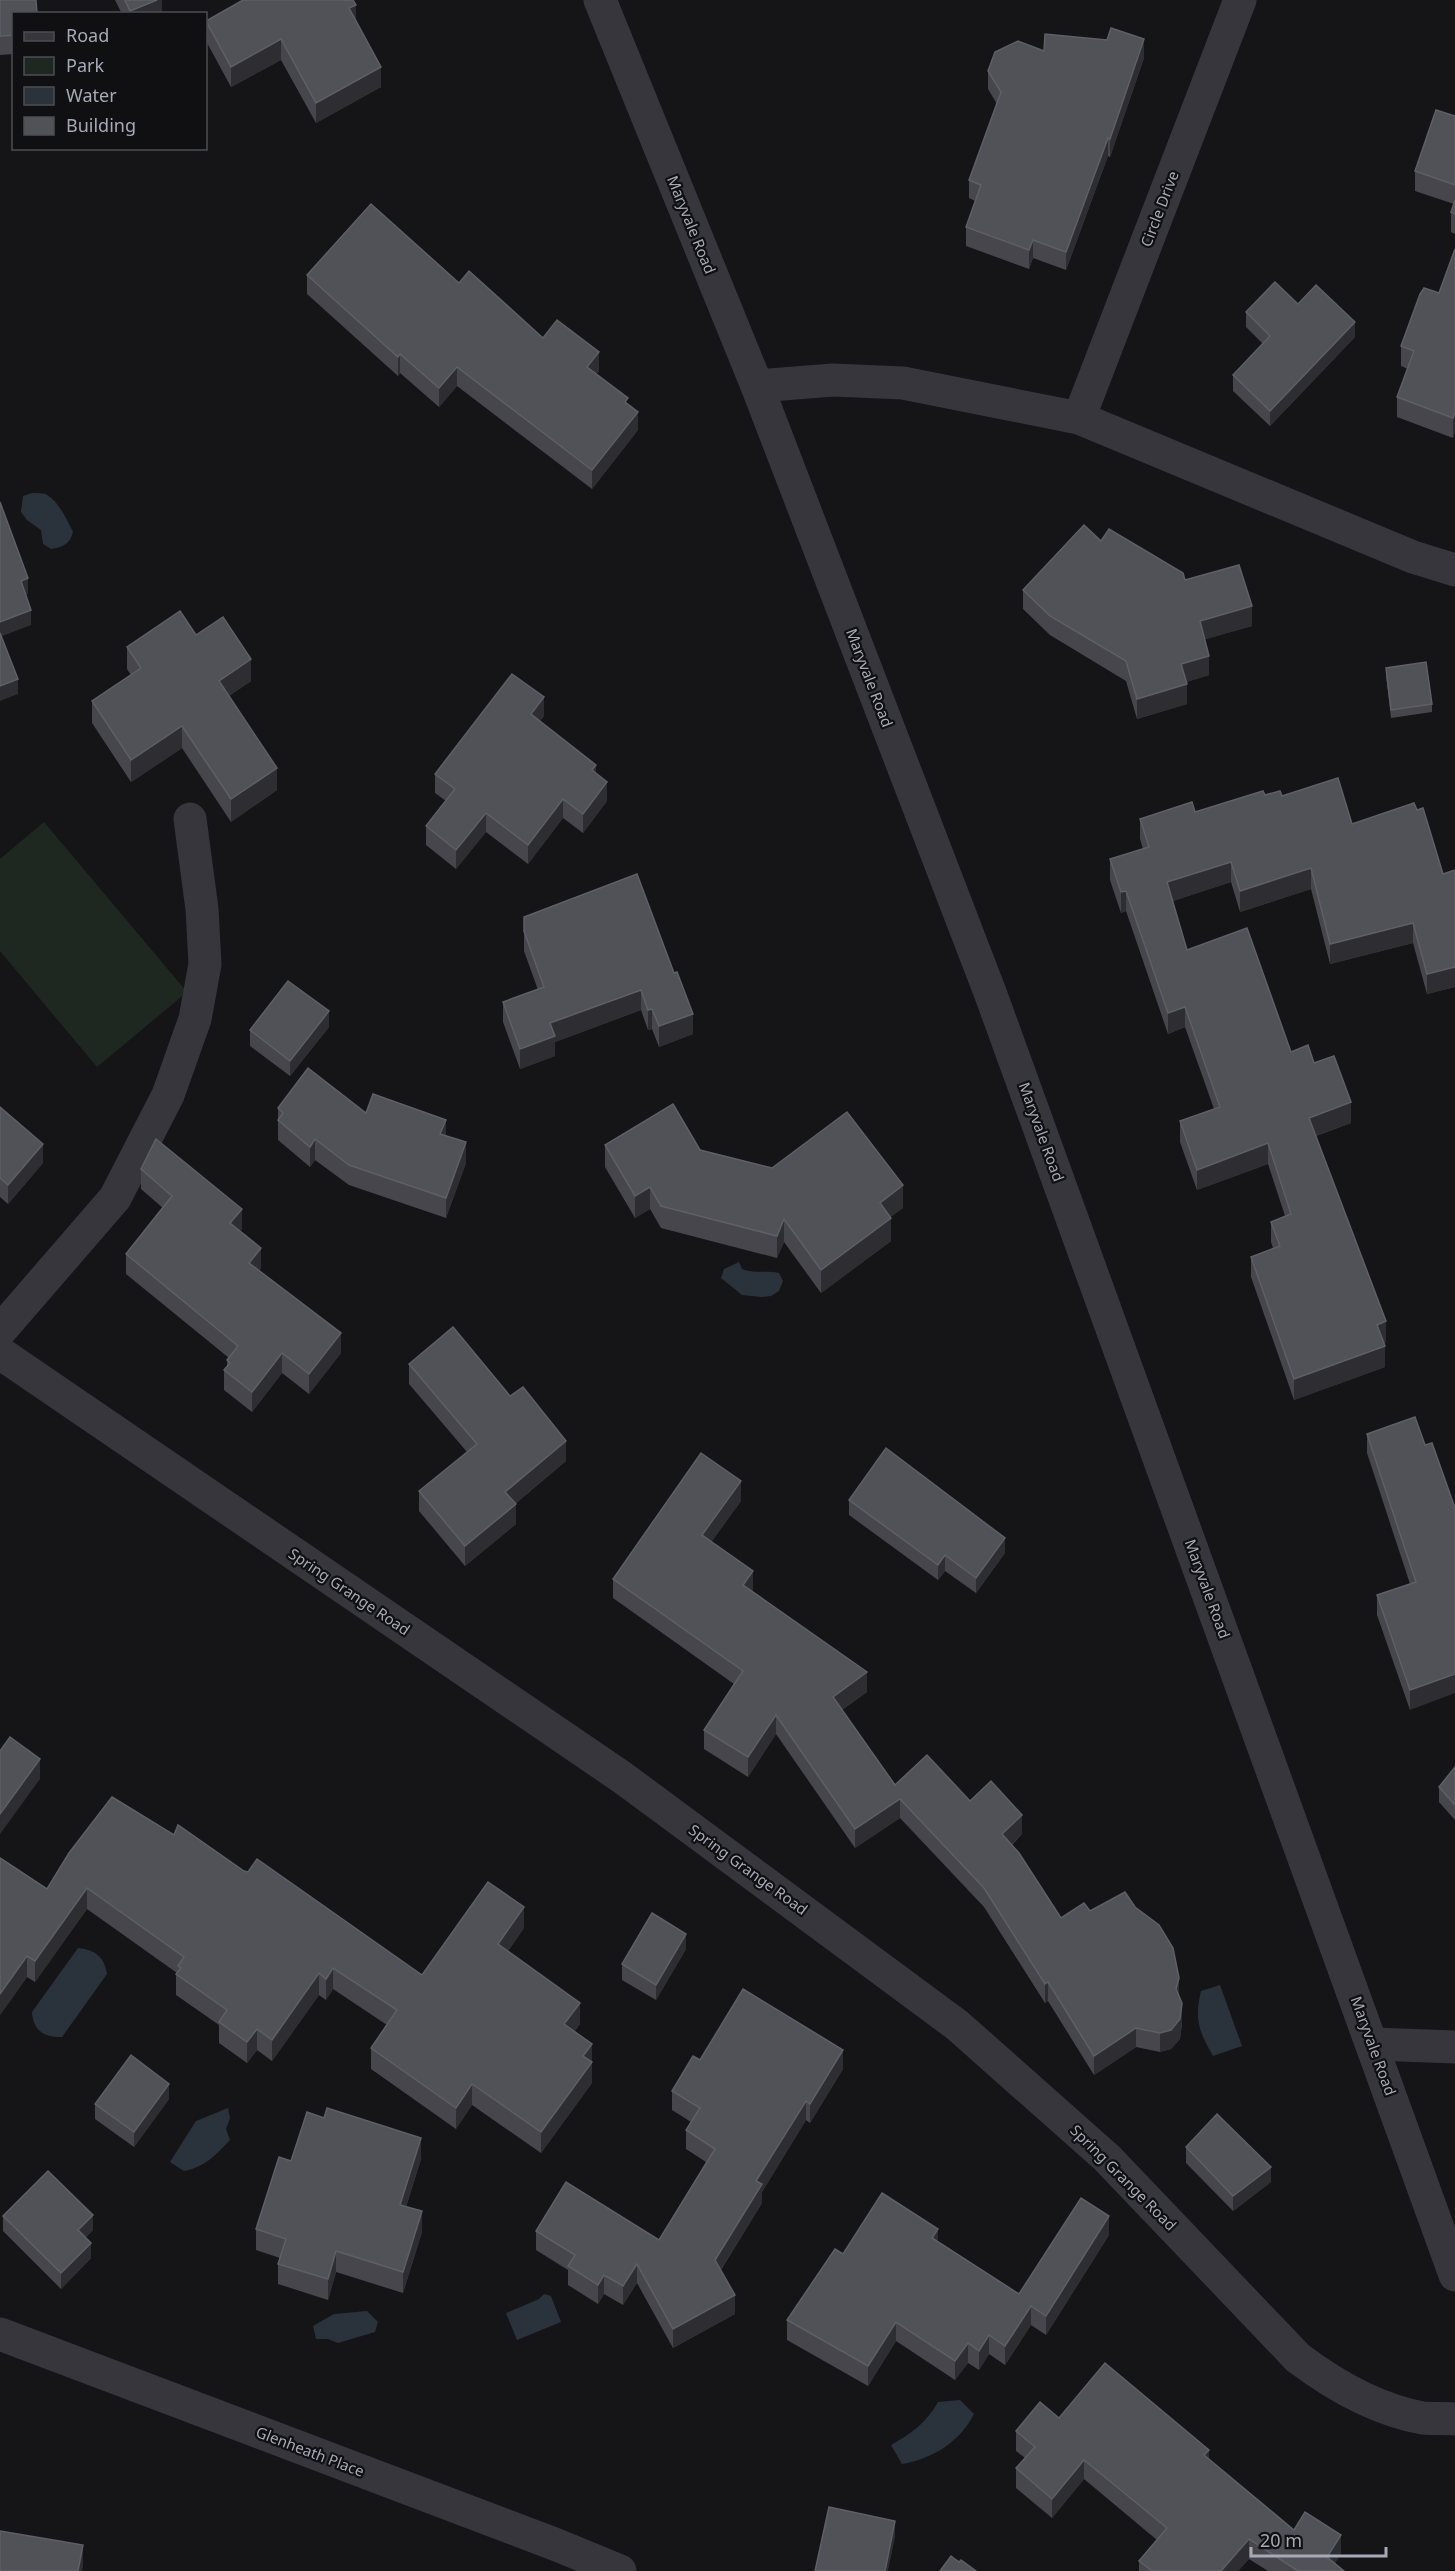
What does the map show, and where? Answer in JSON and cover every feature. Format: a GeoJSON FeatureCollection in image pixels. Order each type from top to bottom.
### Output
{"type":"FeatureCollection","features":[{"type":"Feature","properties":{"kind":"street","name":"Maryvale Road"},"geometry":{"type":"LineString","coordinates":[[600,0],[757,386],[991,995],[1455,2275]]}},
{"type":"Feature","properties":{"kind":"street","name":"Circle Drive"},"geometry":{"type":"LineString","coordinates":[[1079,418],[1240,0]]}},
{"type":"Feature","properties":{"kind":"street"},"geometry":{"type":"LineString","coordinates":[[757,386],[833,380],[903,383],[1079,418],[1413,557],[1455,570]]}},
{"type":"Feature","properties":{"kind":"street"},"geometry":{"type":"LineString","coordinates":[[0,1331],[116,1198],[168,1095],[195,1019],[205,964],[202,909],[190,819]]}},
{"type":"Feature","properties":{"kind":"street","name":"Spring Grange Road"},"geometry":{"type":"LineString","coordinates":[[0,1353],[623,1778],[957,2025],[1107,2158],[1298,2358],[1328,2380],[1390,2408],[1423,2418],[1455,2419]]}},
{"type":"Feature","properties":{"kind":"street"},"geometry":{"type":"LineString","coordinates":[[1373,2044],[1455,2047]]}},
{"type":"Feature","properties":{"kind":"street","name":"Glenheath Place"},"geometry":{"type":"LineString","coordinates":[[0,2334],[620,2571]]}},
{"type":"Feature","properties":{"kind":"green space"},"geometry":{"type":"Polygon","coordinates":[[[44,822],[187,992],[97,1067],[0,951],[0,859],[44,822]]]}},
{"type":"Feature","properties":{"kind":"water"},"geometry":{"type":"Polygon","coordinates":[[[32,493],[47,495],[62,512],[73,532],[65,544],[51,549],[43,544],[41,530],[27,520],[21,512],[23,496],[32,493]]]}},
{"type":"Feature","properties":{"kind":"water"},"geometry":{"type":"Polygon","coordinates":[[[739,1262],[742,1269],[779,1273],[783,1281],[779,1291],[771,1296],[742,1295],[721,1278],[724,1269],[739,1262]]]}},
{"type":"Feature","properties":{"kind":"water"},"geometry":{"type":"Polygon","coordinates":[[[78,1948],[98,1955],[104,1963],[107,1974],[62,2037],[45,2035],[37,2029],[32,2012],[78,1948]]]}},
{"type":"Feature","properties":{"kind":"water"},"geometry":{"type":"Polygon","coordinates":[[[1220,1985],[1242,2046],[1213,2056],[1201,2032],[1198,2010],[1201,1991],[1220,1985]]]}},
{"type":"Feature","properties":{"kind":"water"},"geometry":{"type":"Polygon","coordinates":[[[228,2108],[230,2118],[226,2129],[230,2140],[215,2155],[198,2167],[184,2171],[170,2162],[196,2121],[228,2108]]]}},
{"type":"Feature","properties":{"kind":"water"},"geometry":{"type":"Polygon","coordinates":[[[544,2294],[551,2296],[561,2322],[517,2340],[506,2313],[539,2299],[544,2294]]]}},
{"type":"Feature","properties":{"kind":"water"},"geometry":{"type":"Polygon","coordinates":[[[367,2311],[378,2322],[375,2332],[338,2343],[328,2339],[316,2339],[313,2326],[334,2314],[367,2311]]]}},
{"type":"Feature","properties":{"kind":"water"},"geometry":{"type":"Polygon","coordinates":[[[960,2400],[974,2414],[961,2433],[944,2448],[924,2458],[902,2464],[891,2445],[918,2427],[938,2402],[960,2400]]]}},
{"type":"Feature","properties":{"kind":"building"},"geometry":{"type":"Polygon","coordinates":[[[0,0],[36,0],[37,12],[12,12],[12,35],[0,36],[0,0]]]}},
{"type":"Feature","properties":{"kind":"building"},"geometry":{"type":"Polygon","coordinates":[[[125,0],[157,0],[130,11],[125,0]]]}},
{"type":"Feature","properties":{"kind":"building"},"geometry":{"type":"Polygon","coordinates":[[[243,0],[353,0],[356,5],[349,8],[381,67],[316,103],[281,39],[231,67],[207,20],[243,0]]]}},
{"type":"Feature","properties":{"kind":"building"},"geometry":{"type":"Polygon","coordinates":[[[1111,28],[1144,39],[1110,139],[1108,138],[1066,252],[1033,240],[1029,250],[966,227],[981,185],[969,180],[1001,92],[988,71],[995,52],[1018,41],[1044,51],[1045,34],[1107,40],[1111,28]]]}},
{"type":"Feature","properties":{"kind":"building"},"geometry":{"type":"Polygon","coordinates":[[[1436,110],[1455,116],[1455,185],[1415,171],[1436,110]]]}},
{"type":"Feature","properties":{"kind":"building"},"geometry":{"type":"Polygon","coordinates":[[[1455,200],[1455,214],[1451,212],[1455,200]]]}},
{"type":"Feature","properties":{"kind":"building"},"geometry":{"type":"Polygon","coordinates":[[[371,204],[459,283],[469,271],[543,338],[557,320],[599,352],[587,367],[628,398],[625,402],[638,412],[592,470],[457,367],[439,388],[400,354],[398,357],[307,275],[371,204]]]}},
{"type":"Feature","properties":{"kind":"building"},"geometry":{"type":"Polygon","coordinates":[[[1455,249],[1455,413],[1453,418],[1397,397],[1414,351],[1401,346],[1420,294],[1424,288],[1439,293],[1455,249]]]}},
{"type":"Feature","properties":{"kind":"building"},"geometry":{"type":"Polygon","coordinates":[[[1275,282],[1298,304],[1316,285],[1355,322],[1270,411],[1233,375],[1270,336],[1246,312],[1275,282]]]}},
{"type":"Feature","properties":{"kind":"building"},"geometry":{"type":"Polygon","coordinates":[[[0,502],[28,578],[21,581],[31,610],[0,622],[0,502]]]}},
{"type":"Feature","properties":{"kind":"building"},"geometry":{"type":"Polygon","coordinates":[[[1084,525],[1101,541],[1109,529],[1183,573],[1185,580],[1239,565],[1252,606],[1200,621],[1209,656],[1181,664],[1187,684],[1137,699],[1126,661],[1050,616],[1023,590],[1084,525]]]}},
{"type":"Feature","properties":{"kind":"building"},"geometry":{"type":"Polygon","coordinates":[[[180,611],[196,635],[223,617],[251,659],[219,681],[277,768],[231,799],[182,726],[131,760],[92,701],[141,668],[127,647],[180,611]]]}},
{"type":"Feature","properties":{"kind":"building"},"geometry":{"type":"Polygon","coordinates":[[[0,633],[18,679],[0,686],[0,633]]]}},
{"type":"Feature","properties":{"kind":"building"},"geometry":{"type":"Polygon","coordinates":[[[1426,662],[1432,704],[1391,710],[1386,668],[1426,662]]]}},
{"type":"Feature","properties":{"kind":"building"},"geometry":{"type":"Polygon","coordinates":[[[512,674],[544,697],[531,714],[596,765],[592,770],[607,782],[583,814],[563,799],[528,845],[486,813],[456,850],[426,826],[455,789],[435,774],[512,674]]]}},
{"type":"Feature","properties":{"kind":"building"},"geometry":{"type":"Polygon","coordinates":[[[1338,778],[1352,824],[1414,803],[1417,810],[1423,808],[1443,874],[1455,870],[1455,967],[1427,974],[1413,923],[1330,944],[1311,868],[1240,891],[1231,862],[1167,882],[1187,950],[1247,928],[1291,1052],[1308,1045],[1314,1063],[1334,1056],[1351,1102],[1309,1118],[1386,1321],[1377,1325],[1385,1346],[1294,1379],[1251,1257],[1280,1246],[1271,1222],[1291,1214],[1268,1143],[1197,1170],[1180,1121],[1220,1107],[1185,1007],[1168,1013],[1126,891],[1121,892],[1110,859],[1149,847],[1140,819],[1192,802],[1195,812],[1263,791],[1265,795],[1280,791],[1282,796],[1338,778]]]}},
{"type":"Feature","properties":{"kind":"building"},"geometry":{"type":"Polygon","coordinates":[[[637,874],[674,973],[677,972],[693,1014],[659,1026],[652,1009],[648,1010],[641,990],[550,1023],[555,1036],[520,1049],[503,1002],[544,987],[524,931],[524,917],[637,874]]]}},
{"type":"Feature","properties":{"kind":"building"},"geometry":{"type":"Polygon","coordinates":[[[288,981],[329,1011],[290,1061],[250,1030],[288,981]]]}},
{"type":"Feature","properties":{"kind":"building"},"geometry":{"type":"Polygon","coordinates":[[[308,1068],[366,1113],[373,1094],[446,1120],[440,1134],[466,1142],[446,1198],[349,1165],[315,1139],[310,1147],[278,1120],[283,1113],[278,1108],[308,1068]]]}},
{"type":"Feature","properties":{"kind":"building"},"geometry":{"type":"Polygon","coordinates":[[[673,1104],[700,1150],[772,1168],[847,1112],[903,1185],[880,1203],[891,1218],[821,1270],[784,1219],[777,1236],[661,1206],[650,1187],[635,1196],[605,1145],[673,1104]]]}},
{"type":"Feature","properties":{"kind":"building"},"geometry":{"type":"Polygon","coordinates":[[[0,1107],[43,1144],[8,1185],[0,1178],[0,1107]]]}},
{"type":"Feature","properties":{"kind":"building"},"geometry":{"type":"Polygon","coordinates":[[[156,1139],[242,1209],[230,1223],[261,1248],[249,1263],[341,1333],[309,1374],[282,1353],[252,1392],[224,1370],[230,1363],[227,1360],[238,1346],[126,1254],[172,1196],[141,1169],[156,1139]]]}},
{"type":"Feature","properties":{"kind":"building"},"geometry":{"type":"Polygon","coordinates":[[[453,1327],[510,1396],[523,1387],[566,1441],[505,1492],[516,1504],[465,1546],[419,1491],[477,1444],[409,1364],[453,1327]]]}},
{"type":"Feature","properties":{"kind":"building"},"geometry":{"type":"Polygon","coordinates":[[[1415,1417],[1425,1445],[1432,1443],[1455,1508],[1455,1674],[1410,1690],[1377,1595],[1416,1582],[1367,1434],[1415,1417]]]}},
{"type":"Feature","properties":{"kind":"building"},"geometry":{"type":"Polygon","coordinates":[[[886,1448],[1005,1538],[976,1578],[945,1555],[938,1565],[849,1500],[886,1448]]]}},
{"type":"Feature","properties":{"kind":"building"},"geometry":{"type":"Polygon","coordinates":[[[701,1453],[741,1481],[702,1535],[753,1571],[743,1585],[867,1672],[833,1697],[895,1785],[927,1755],[970,1801],[991,1781],[1022,1815],[1002,1834],[1019,1853],[1061,1918],[1084,1903],[1090,1911],[1125,1892],[1135,1907],[1159,1925],[1173,1948],[1179,1978],[1176,1989],[1182,2003],[1180,2019],[1171,2030],[1160,2033],[1136,2028],[1094,2056],[1048,1982],[1045,1984],[984,1888],[900,1799],[855,1829],[776,1715],[748,1757],[704,1730],[743,1671],[613,1579],[701,1453]]]}},
{"type":"Feature","properties":{"kind":"building"},"geometry":{"type":"Polygon","coordinates":[[[10,1737],[40,1759],[0,1814],[0,1751],[10,1737]]]}},
{"type":"Feature","properties":{"kind":"building"},"geometry":{"type":"Polygon","coordinates":[[[1455,1767],[1455,1805],[1439,1787],[1455,1767]]]}},
{"type":"Feature","properties":{"kind":"building"},"geometry":{"type":"Polygon","coordinates":[[[112,1797],[174,1835],[178,1825],[244,1871],[248,1872],[257,1859],[422,1975],[488,1882],[524,1907],[498,1944],[580,2003],[564,2024],[592,2044],[583,2056],[592,2062],[541,2132],[472,2084],[456,2108],[371,2048],[397,2010],[333,1968],[326,1979],[319,1973],[272,2040],[257,2029],[247,2042],[219,2022],[227,2010],[176,1974],[181,1968],[178,1966],[184,1957],[87,1888],[35,1961],[27,1956],[0,1994],[0,1858],[47,1889],[69,1853],[112,1797]]]}},
{"type":"Feature","properties":{"kind":"building"},"geometry":{"type":"Polygon","coordinates":[[[652,1913],[686,1934],[656,1985],[622,1964],[652,1913]]]}},
{"type":"Feature","properties":{"kind":"building"},"geometry":{"type":"Polygon","coordinates":[[[743,1989],[843,2050],[810,2104],[806,2101],[756,2181],[762,2184],[715,2260],[735,2295],[673,2329],[637,2264],[623,2286],[604,2275],[598,2285],[568,2266],[575,2255],[536,2231],[566,2182],[659,2240],[715,2149],[686,2130],[700,2108],[672,2091],[693,2056],[700,2060],[743,1989]]]}},
{"type":"Feature","properties":{"kind":"building"},"geometry":{"type":"Polygon","coordinates":[[[131,2055],[169,2084],[134,2132],[95,2104],[131,2055]]]}},
{"type":"Feature","properties":{"kind":"building"},"geometry":{"type":"Polygon","coordinates":[[[327,2108],[421,2138],[400,2205],[422,2211],[403,2272],[336,2251],[328,2279],[278,2264],[286,2239],[256,2229],[279,2157],[291,2161],[307,2112],[324,2118],[327,2108]]]}},
{"type":"Feature","properties":{"kind":"building"},"geometry":{"type":"Polygon","coordinates":[[[1217,2114],[1271,2167],[1233,2196],[1186,2147],[1217,2114]]]}},
{"type":"Feature","properties":{"kind":"building"},"geometry":{"type":"Polygon","coordinates":[[[48,2171],[93,2215],[78,2230],[91,2243],[61,2273],[3,2216],[48,2171]]]}},
{"type":"Feature","properties":{"kind":"building"},"geometry":{"type":"Polygon","coordinates":[[[882,2193],[938,2229],[932,2238],[1019,2294],[1081,2198],[1109,2216],[1046,2316],[1031,2306],[1005,2346],[989,2335],[979,2351],[968,2343],[955,2361],[896,2322],[868,2366],[787,2320],[835,2249],[843,2254],[882,2193]]]}},
{"type":"Feature","properties":{"kind":"building"},"geometry":{"type":"Polygon","coordinates":[[[1105,2363],[1209,2450],[1204,2455],[1294,2530],[1305,2512],[1341,2535],[1327,2557],[1344,2571],[1298,2571],[1249,2539],[1221,2571],[1152,2571],[1139,2561],[1167,2528],[1084,2460],[1052,2499],[1016,2468],[1035,2447],[1016,2431],[1040,2402],[1059,2418],[1105,2363]]]}},
{"type":"Feature","properties":{"kind":"building"},"geometry":{"type":"Polygon","coordinates":[[[829,2507],[895,2521],[885,2571],[815,2571],[829,2507]]]}},
{"type":"Feature","properties":{"kind":"building"},"geometry":{"type":"Polygon","coordinates":[[[0,2531],[83,2545],[78,2571],[0,2571],[0,2531]]]}},
{"type":"Feature","properties":{"kind":"building"},"geometry":{"type":"Polygon","coordinates":[[[951,2556],[959,2562],[961,2560],[976,2571],[940,2571],[951,2556]]]}}]}
